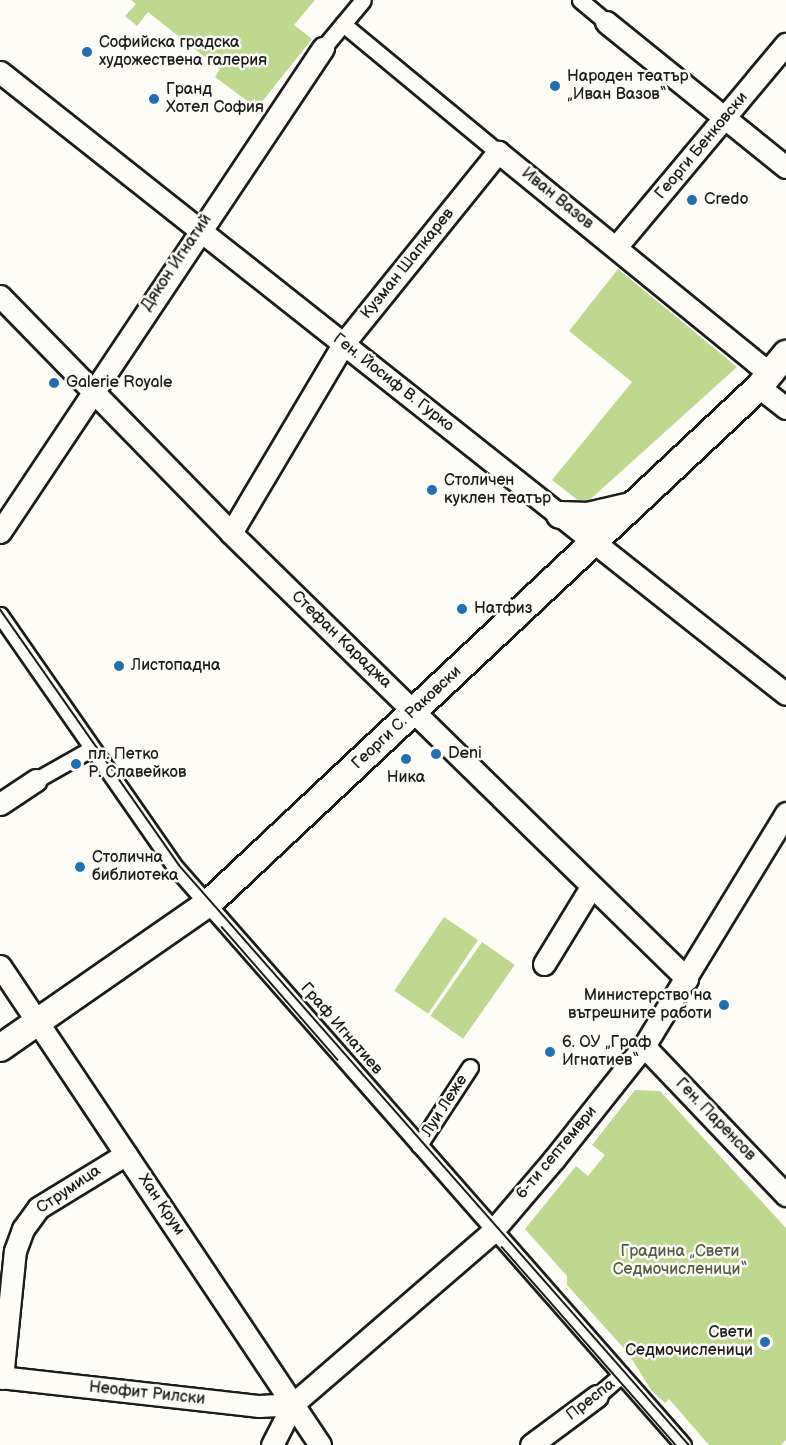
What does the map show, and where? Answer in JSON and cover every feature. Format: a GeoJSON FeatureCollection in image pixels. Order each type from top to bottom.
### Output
{"type":"FeatureCollection","features":[{"type":"Feature","properties":{"kind":"street","name":"Дякон Игнатий"},"geometry":{"type":"LineString","coordinates":[[0,532],[198,230],[323,48],[363,0]]}},
{"type":"Feature","properties":{"kind":"street"},"geometry":{"type":"LineString","coordinates":[[580,0],[786,167]]}},
{"type":"Feature","properties":{"kind":"street","name":"Иван Вазов"},"geometry":{"type":"LineString","coordinates":[[343,24],[616,247],[764,381],[786,408]]}},
{"type":"Feature","properties":{"kind":"street","name":"Георги Бенковски"},"geometry":{"type":"LineString","coordinates":[[616,247],[786,44]]}},
{"type":"Feature","properties":{"kind":"street","name":"Ген. Йосиф В. Гурко"},"geometry":{"type":"LineString","coordinates":[[0,72],[786,694]]}},
{"type":"Feature","properties":{"kind":"street","name":"Кузман Шапкарев"},"geometry":{"type":"LineString","coordinates":[[231,533],[343,345],[498,152]]}},
{"type":"Feature","properties":{"kind":"street","name":"Стефан Караджа"},"geometry":{"type":"LineString","coordinates":[[0,296],[231,533],[687,979]]}},
{"type":"Feature","properties":{"kind":"street","name":"Георги С. Раковски"},"geometry":{"type":"LineString","coordinates":[[0,1048],[208,904],[635,505],[764,381],[786,354]]}},
{"type":"Feature","properties":{"kind":"street"},"geometry":{"type":"LineString","coordinates":[[560,515],[588,516],[635,505]]}},
{"type":"Feature","properties":{"kind":"street","name":"Граф Игнатиев"},"geometry":{"type":"LineString","coordinates":[[0,615],[151,836],[419,1146],[683,1445]]}},
{"type":"Feature","properties":{"kind":"street"},"geometry":{"type":"LineString","coordinates":[[0,804],[36,780],[91,749]]}},
{"type":"Feature","properties":{"kind":"street","name":"6-ти септември"},"geometry":{"type":"LineString","coordinates":[[272,1445],[293,1404],[494,1231],[644,1046],[687,979],[786,813]]}},
{"type":"Feature","properties":{"kind":"street"},"geometry":{"type":"LineString","coordinates":[[544,964],[591,887]]}},
{"type":"Feature","properties":{"kind":"street","name":"Хан Крум"},"geometry":{"type":"LineString","coordinates":[[0,966],[320,1445]]}},
{"type":"Feature","properties":{"kind":"street","name":"Ген. Паренсов"},"geometry":{"type":"LineString","coordinates":[[644,1046],[786,1195]]}},
{"type":"Feature","properties":{"kind":"street","name":"Луи Леже"},"geometry":{"type":"LineString","coordinates":[[419,1146],[470,1067]]}},
{"type":"Feature","properties":{"kind":"street","name":"Струмица"},"geometry":{"type":"LineString","coordinates":[[1,1378],[23,1229],[38,1208],[126,1154]]}},
{"type":"Feature","properties":{"kind":"street","name":"Преспа"},"geometry":{"type":"LineString","coordinates":[[531,1445],[597,1396],[621,1375]]}},
{"type":"Feature","properties":{"kind":"street","name":"Неофит Рилски"},"geometry":{"type":"LineString","coordinates":[[1,1378],[259,1406],[293,1404]]}},
{"type":"Feature","properties":{"kind":"green space"},"geometry":{"type":"Polygon","coordinates":[[[131,0],[315,0],[294,25],[312,39],[257,108],[215,77],[220,69],[148,12],[137,26],[125,16],[136,4],[131,0]]]}},
{"type":"Feature","properties":{"kind":"green space"},"geometry":{"type":"Polygon","coordinates":[[[618,269],[737,367],[584,505],[552,480],[632,382],[569,331],[618,269]]]}},
{"type":"Feature","properties":{"kind":"green space"},"geometry":{"type":"Polygon","coordinates":[[[444,917],[478,940],[428,1014],[394,991],[444,917]]]}},
{"type":"Feature","properties":{"kind":"green space"},"geometry":{"type":"Polygon","coordinates":[[[482,942],[515,965],[463,1039],[430,1016],[482,942]]]}},
{"type":"Feature","properties":{"kind":"green space","name":"Градина „Свети Седмочисленици“"},"geometry":{"type":"Polygon","coordinates":[[[635,1090],[660,1091],[786,1228],[786,1440],[781,1445],[709,1445],[669,1399],[665,1403],[651,1390],[628,1353],[567,1285],[567,1276],[525,1229],[576,1166],[588,1176],[605,1155],[592,1145],[635,1090]]]}},
{"type":"Feature","properties":{"kind":"tram line"},"geometry":{"type":"LineString","coordinates":[[0,609],[179,865],[689,1445]]}},
{"type":"Feature","properties":{"kind":"tram line"},"geometry":{"type":"LineString","coordinates":[[222,927],[338,1060]]}},
{"type":"Feature","properties":{"kind":"tram line"},"geometry":{"type":"LineString","coordinates":[[502,1247],[676,1445]]}},
{"type":"Feature","properties":{"kind":"place","name":"Софийска градска художествена галерия"},"geometry":{"type":"Point","coordinates":[87,52]}},
{"type":"Feature","properties":{"kind":"place","name":"Народен театър „Иван Вазов“"},"geometry":{"type":"Point","coordinates":[555,86]}},
{"type":"Feature","properties":{"kind":"place","name":"Гранд Хотел София"},"geometry":{"type":"Point","coordinates":[154,99]}},
{"type":"Feature","properties":{"kind":"place","name":"Credo"},"geometry":{"type":"Point","coordinates":[692,200]}},
{"type":"Feature","properties":{"kind":"place","name":"Galerie Royale"},"geometry":{"type":"Point","coordinates":[54,383]}},
{"type":"Feature","properties":{"kind":"place","name":"Столичен куклен театър"},"geometry":{"type":"Point","coordinates":[432,490]}},
{"type":"Feature","properties":{"kind":"place","name":"Натфиз"},"geometry":{"type":"Point","coordinates":[462,609]}},
{"type":"Feature","properties":{"kind":"place","name":"Листопадна"},"geometry":{"type":"Point","coordinates":[119,666]}},
{"type":"Feature","properties":{"kind":"place","name":"Deni"},"geometry":{"type":"Point","coordinates":[436,754]}},
{"type":"Feature","properties":{"kind":"place","name":"Ника"},"geometry":{"type":"Point","coordinates":[406,759]}},
{"type":"Feature","properties":{"kind":"place","name":"пл. Петко Р. Славейков"},"geometry":{"type":"Point","coordinates":[76,764]}},
{"type":"Feature","properties":{"kind":"place","name":"Столична библиотека"},"geometry":{"type":"Point","coordinates":[80,867]}},
{"type":"Feature","properties":{"kind":"place","name":"Министерство на вътрешните работи"},"geometry":{"type":"Point","coordinates":[724,1005]}},
{"type":"Feature","properties":{"kind":"place","name":"6. ОУ „Граф Игнатиев“"},"geometry":{"type":"Point","coordinates":[550,1052]}},
{"type":"Feature","properties":{"kind":"place","name":"Свети Седмочисленици"},"geometry":{"type":"Point","coordinates":[765,1342]}}]}
